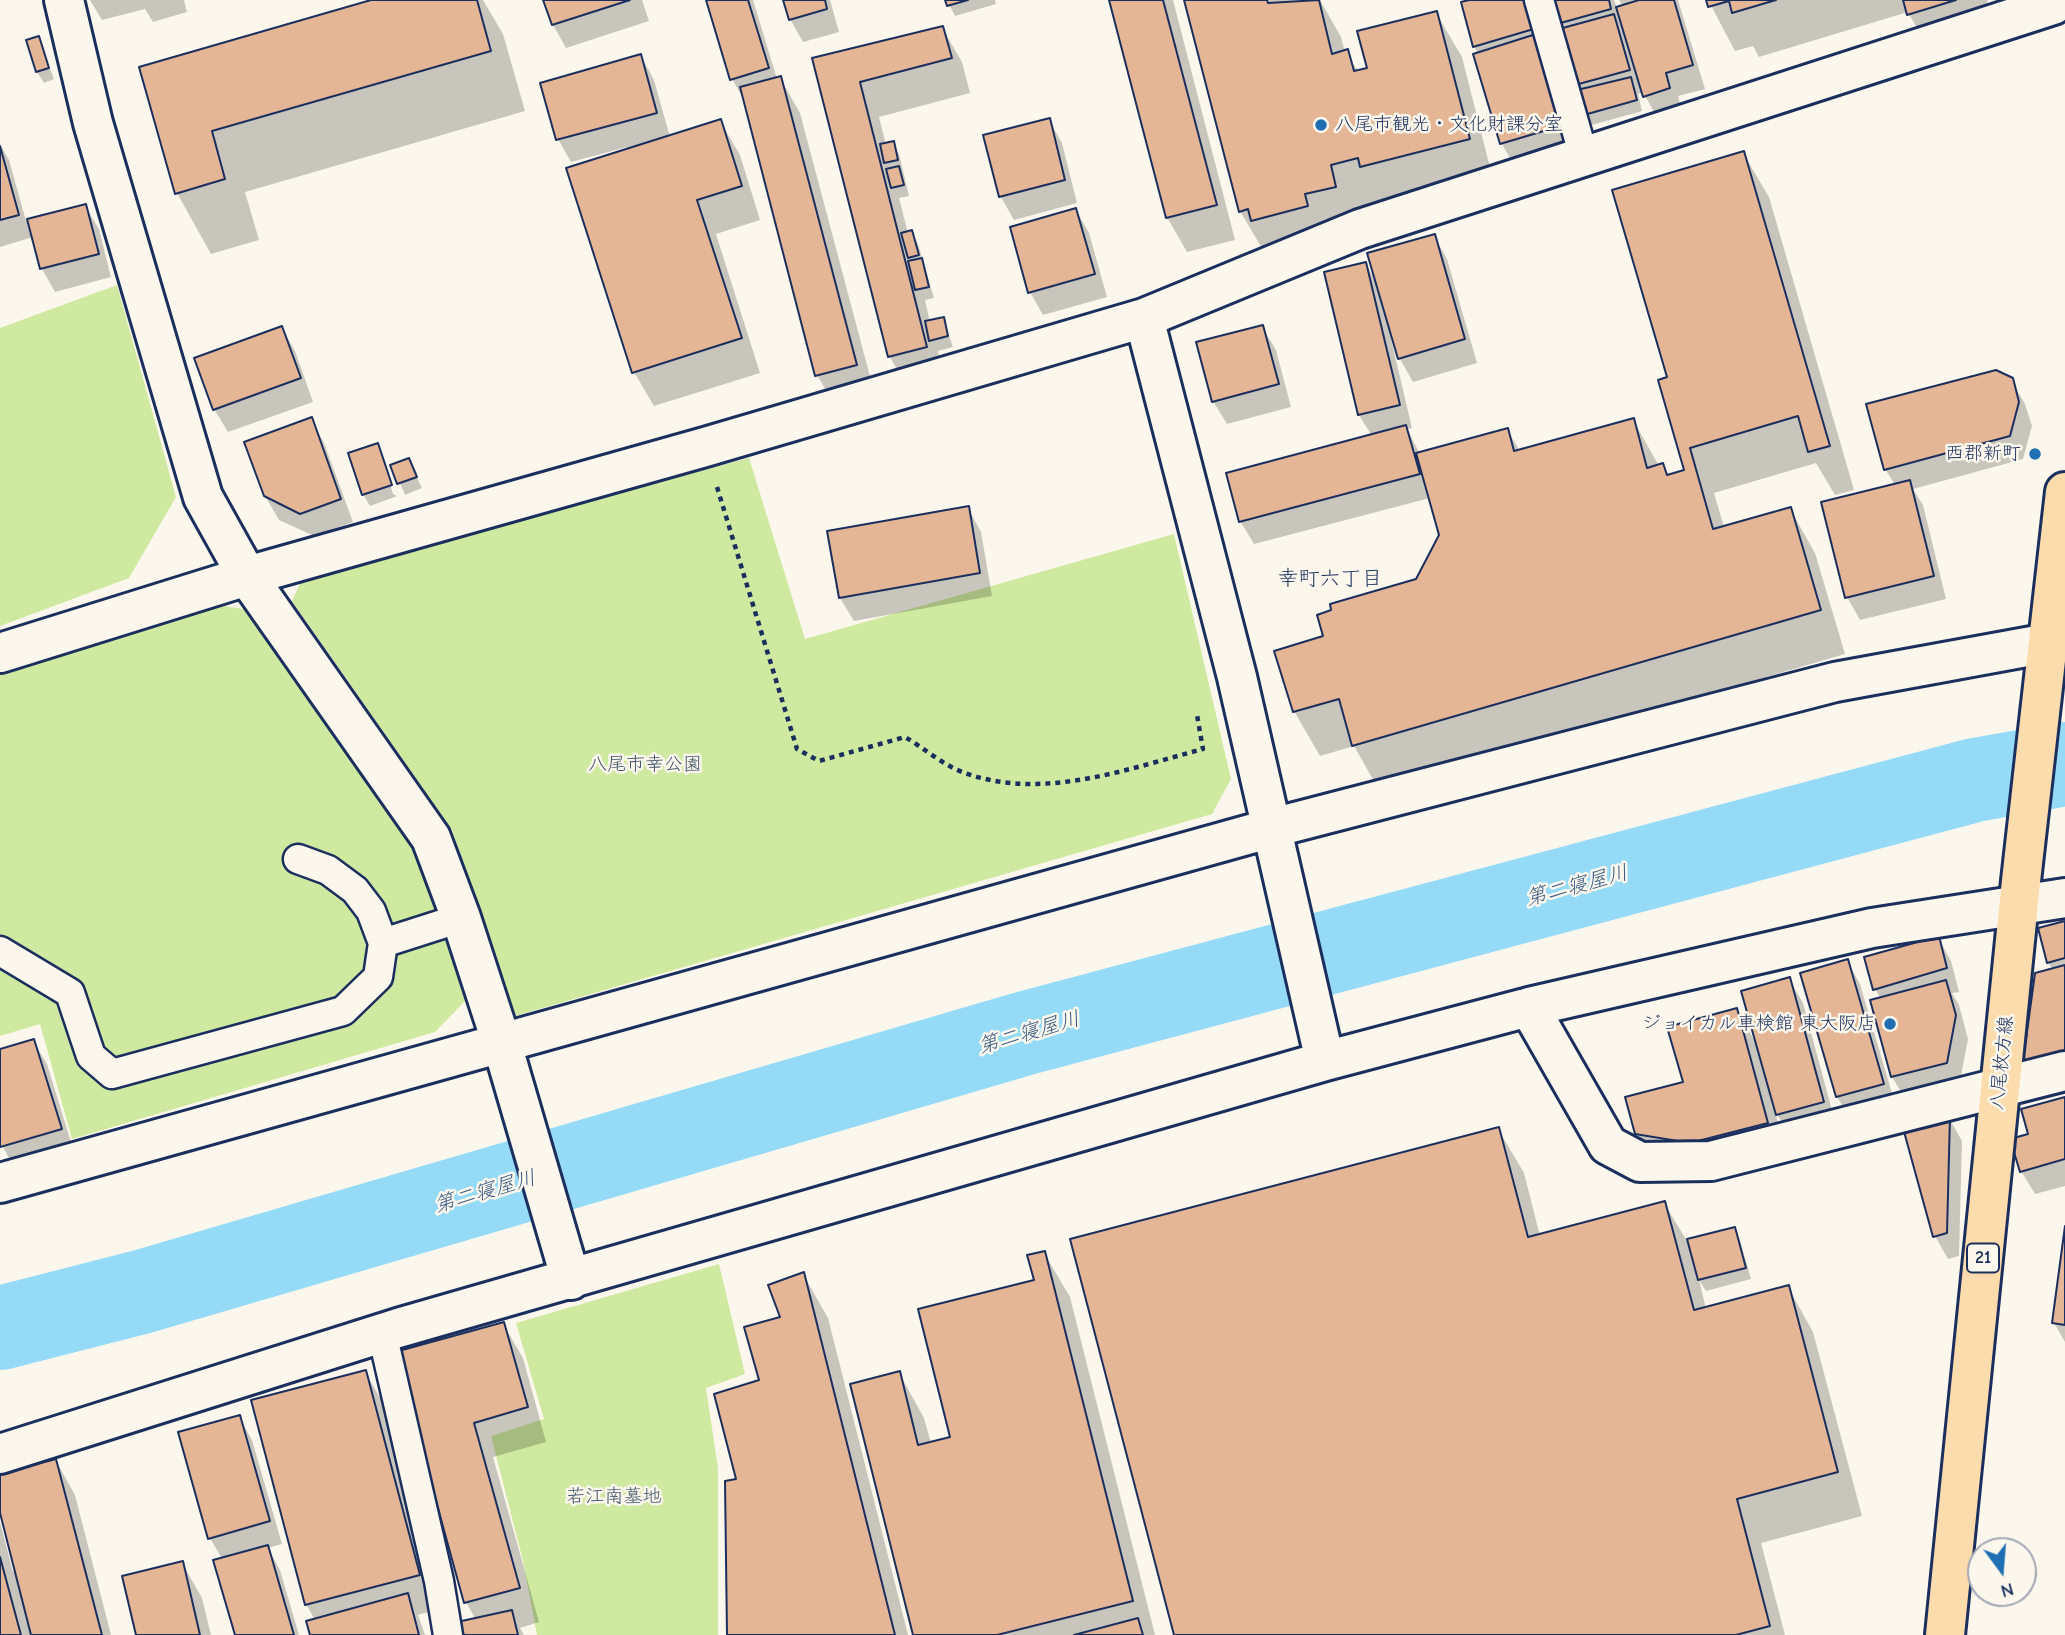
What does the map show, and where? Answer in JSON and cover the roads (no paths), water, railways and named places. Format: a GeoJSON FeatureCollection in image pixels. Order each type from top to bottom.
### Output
{"type":"FeatureCollection","features":[{"type":"Feature","properties":{"kind":"main road","name":"八尾枚方線"},"geometry":{"type":"LineString","coordinates":[[1945,1635],[2020,894],[2052,654],[2065,492]]}},
{"type":"Feature","properties":{"kind":"street"},"geometry":{"type":"LineString","coordinates":[[64,0],[93,123],[202,497],[247,576],[431,838],[461,918],[502,1044],[571,1280]]}},
{"type":"Feature","properties":{"kind":"street"},"geometry":{"type":"LineString","coordinates":[[0,653],[247,576],[705,447],[1144,317],[1360,229],[2056,9]]}},
{"type":"Feature","properties":{"kind":"street"},"geometry":{"type":"LineString","coordinates":[[1144,317],[1237,677],[1325,1061]]}},
{"type":"Feature","properties":{"kind":"street"},"geometry":{"type":"LineString","coordinates":[[0,1183],[1272,828],[1835,681],[2052,654]]}},
{"type":"Feature","properties":{"kind":"street"},"geometry":{"type":"LineString","coordinates":[[0,1454],[382,1333],[1325,1061],[1529,1007],[2020,894],[2065,898]]}},
{"type":"Feature","properties":{"kind":"street"},"geometry":{"type":"LineString","coordinates":[[1529,1007],[1608,1145],[1640,1162],[1710,1161],[2065,1071]]}},
{"type":"Feature","properties":{"kind":"lane"},"geometry":{"type":"LineString","coordinates":[[1539,0],[1584,157]]}},
{"type":"Feature","properties":{"kind":"lane"},"geometry":{"type":"LineString","coordinates":[[0,951],[70,993],[90,1056],[112,1074],[343,1012],[378,977],[383,943],[371,911],[355,890],[328,870],[298,859]]}},
{"type":"Feature","properties":{"kind":"lane"},"geometry":{"type":"LineString","coordinates":[[383,943],[461,918]]}},
{"type":"Feature","properties":{"kind":"lane"},"geometry":{"type":"LineString","coordinates":[[382,1333],[439,1581],[448,1635]]}},
{"type":"Feature","properties":{"kind":"waterway","name":"第二寝屋川"},"geometry":{"type":"LineString","coordinates":[[0,1328],[141,1292],[1026,1033],[1975,780],[2065,764]]}},
{"type":"Feature","properties":{"kind":"place","name":"八尾市観光・文化財課分室"},"geometry":{"type":"Point","coordinates":[1321,125]}},
{"type":"Feature","properties":{"kind":"place","name":"西郡新町"},"geometry":{"type":"Point","coordinates":[2035,454]}},
{"type":"Feature","properties":{"kind":"place","name":"ジョイカル車検館 東大阪店"},"geometry":{"type":"Point","coordinates":[1890,1024]}},
{"type":"Feature","properties":{"kind":"district","name":"幸町六丁目"},"geometry":{"type":"Point","coordinates":[1330,579]}},
{"type":"Feature","properties":{"kind":"park label","name":"八尾市幸公園"},"geometry":{"type":"Point","coordinates":[645,765]}},
{"type":"Feature","properties":{"kind":"park label","name":"若江南墓地"},"geometry":{"type":"Point","coordinates":[614,1497]}}]}
